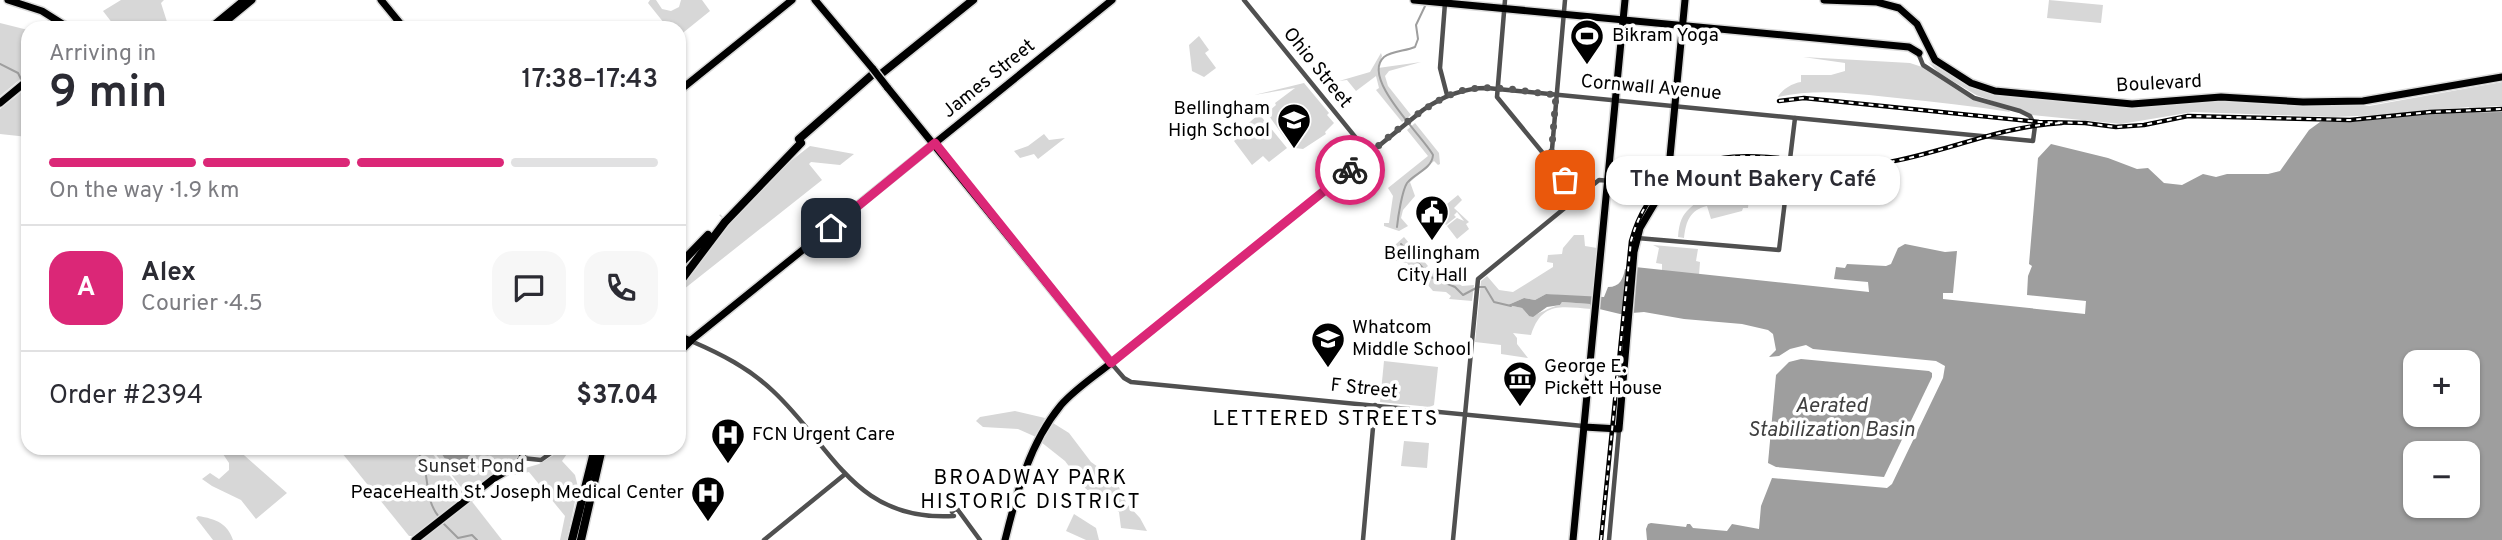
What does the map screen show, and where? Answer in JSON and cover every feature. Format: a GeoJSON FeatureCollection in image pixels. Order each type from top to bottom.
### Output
{"type":"FeatureCollection","features":[{"type":"Feature","properties":{"kind":"highway"},"geometry":{"type":"LineString","coordinates":[[686,257],[800,141],[876,73],[965,0]]}},
{"type":"Feature","properties":{"kind":"highway"},"geometry":{"type":"LineString","coordinates":[[876,73],[973,0]]}},
{"type":"Feature","properties":{"kind":"highway"},"geometry":{"type":"LineString","coordinates":[[686,273],[724,220]]}},
{"type":"Feature","properties":{"kind":"highway"},"geometry":{"type":"LineString","coordinates":[[686,265],[708,235]]}},
{"type":"Feature","properties":{"kind":"highway"},"geometry":{"type":"LineString","coordinates":[[686,344],[690,341]]}},
{"type":"Feature","properties":{"kind":"highway"},"geometry":{"type":"LineString","coordinates":[[580,506],[588,455]]}},
{"type":"Feature","properties":{"kind":"highway"},"geometry":{"type":"LineString","coordinates":[[572,540],[593,455]]}},
{"type":"Feature","properties":{"kind":"highway"},"geometry":{"type":"LineString","coordinates":[[580,540],[602,455]]}},
{"type":"Feature","properties":{"kind":"main road"},"geometry":{"type":"LineString","coordinates":[[8,0],[42,11],[58,21]]}},
{"type":"Feature","properties":{"kind":"main road"},"geometry":{"type":"LineString","coordinates":[[218,21],[244,0]]}},
{"type":"Feature","properties":{"kind":"main road"},"geometry":{"type":"LineString","coordinates":[[226,21],[252,0]]}},
{"type":"Feature","properties":{"kind":"main road"},"geometry":{"type":"LineString","coordinates":[[381,0],[398,21]]}},
{"type":"Feature","properties":{"kind":"main road"},"geometry":{"type":"LineString","coordinates":[[686,86],[792,0]]}},
{"type":"Feature","properties":{"kind":"main road"},"geometry":{"type":"LineString","coordinates":[[817,0],[1111,363]]}},
{"type":"Feature","properties":{"kind":"main road","name":"James Street"},"geometry":{"type":"LineString","coordinates":[[690,341],[1112,0]]}},
{"type":"Feature","properties":{"kind":"main road"},"geometry":{"type":"LineString","coordinates":[[1414,0],[1505,4],[1564,15],[1909,47],[1925,54]]}},
{"type":"Feature","properties":{"kind":"main road"},"geometry":{"type":"LineString","coordinates":[[1573,540],[1625,0]]}},
{"type":"Feature","properties":{"kind":"main road"},"geometry":{"type":"LineString","coordinates":[[1615,428],[1637,236],[1665,186],[1669,167],[1685,0]]}},
{"type":"Feature","properties":{"kind":"main road","name":"Boulevard"},"geometry":{"type":"LineString","coordinates":[[1824,0],[1877,2],[1894,6],[1914,19],[1925,54],[1971,83],[1995,91],[2132,104],[2207,97],[2303,102],[2363,101],[2502,77]]}},
{"type":"Feature","properties":{"kind":"main road"},"geometry":{"type":"LineString","coordinates":[[0,103],[21,86]]}},
{"type":"Feature","properties":{"kind":"main road"},"geometry":{"type":"LineString","coordinates":[[887,87],[934,144]]}},
{"type":"Feature","properties":{"kind":"main road"},"geometry":{"type":"LineString","coordinates":[[900,105],[909,111]]}},
{"type":"Feature","properties":{"kind":"main road"},"geometry":{"type":"LineString","coordinates":[[686,339],[690,341]]}},
{"type":"Feature","properties":{"kind":"main road","name":"Cornwall Avenue"},"geometry":{"type":"LineString","coordinates":[[1005,540],[1020,481],[1045,428],[1063,403],[1111,363]]}},
{"type":"Feature","properties":{"kind":"main road","name":"F Street"},"geometry":{"type":"LineString","coordinates":[[1584,426],[1610,430],[1615,428]]}},
{"type":"Feature","properties":{"kind":"main road"},"geometry":{"type":"LineString","coordinates":[[415,540],[493,479],[516,465],[523,455]]}},
{"type":"Feature","properties":{"kind":"street","name":"Ohio Street"},"geometry":{"type":"LineString","coordinates":[[1244,0],[1369,154]]}},
{"type":"Feature","properties":{"kind":"street"},"geometry":{"type":"LineString","coordinates":[[1553,165],[1550,155],[1565,0]]}},
{"type":"Feature","properties":{"kind":"street"},"geometry":{"type":"LineString","coordinates":[[1445,1],[1440,63],[1447,95]]}},
{"type":"Feature","properties":{"kind":"street"},"geometry":{"type":"LineString","coordinates":[[1505,4],[1497,97],[1579,197]]}},
{"type":"Feature","properties":{"kind":"street","name":"Cornwall Avenue"},"geometry":{"type":"LineString","coordinates":[[1111,363],[1413,118],[1447,95],[1471,89],[1496,89],[2033,141],[2032,119],[2023,112],[1974,98],[1922,64],[1925,54]]}},
{"type":"Feature","properties":{"kind":"street"},"geometry":{"type":"LineString","coordinates":[[1637,236],[1780,250],[1795,118]]}},
{"type":"Feature","properties":{"kind":"street"},"geometry":{"type":"LineString","coordinates":[[1453,540],[1478,284],[1481,277],[1599,180],[1665,186]]}},
{"type":"Feature","properties":{"kind":"street"},"geometry":{"type":"LineString","coordinates":[[690,341],[731,360],[772,390],[845,475],[866,493],[889,506],[914,513],[941,516],[953,514],[964,520],[980,540]]}},
{"type":"Feature","properties":{"kind":"street","name":"F Street"},"geometry":{"type":"LineString","coordinates":[[1111,363],[1127,381],[1584,426]]}},
{"type":"Feature","properties":{"kind":"street"},"geometry":{"type":"LineString","coordinates":[[1363,540],[1376,405]]}},
{"type":"Feature","properties":{"kind":"street"},"geometry":{"type":"LineString","coordinates":[[1609,540],[1615,428]]}},
{"type":"Feature","properties":{"kind":"street"},"geometry":{"type":"LineString","coordinates":[[522,458],[541,460],[548,455]]}},
{"type":"Feature","properties":{"kind":"street"},"geometry":{"type":"LineString","coordinates":[[764,540],[845,475]]}},
{"type":"Feature","properties":{"kind":"green space"},"geometry":{"type":"Polygon","coordinates":[[[121,0],[164,0],[161,3],[167,21],[111,21],[103,11],[121,0]]]}},
{"type":"Feature","properties":{"kind":"green space"},"geometry":{"type":"Polygon","coordinates":[[[650,0],[656,0],[662,9],[671,11],[679,7],[681,0],[702,0],[710,11],[686,30],[686,21],[662,21],[648,3],[650,0]]]}},
{"type":"Feature","properties":{"kind":"green space"},"geometry":{"type":"Polygon","coordinates":[[[2049,0],[2103,5],[2101,23],[2047,18],[2049,0]]]}},
{"type":"Feature","properties":{"kind":"green space"},"geometry":{"type":"Polygon","coordinates":[[[0,23],[21,28],[21,79],[0,96],[0,23]]]}},
{"type":"Feature","properties":{"kind":"green space"},"geometry":{"type":"Polygon","coordinates":[[[1199,36],[1209,50],[1205,53],[1216,68],[1204,77],[1192,71],[1189,45],[1199,36]]]}},
{"type":"Feature","properties":{"kind":"green space"},"geometry":{"type":"Polygon","coordinates":[[[1381,53],[1378,68],[1421,62],[1389,71],[1385,76],[1388,86],[1411,115],[1402,122],[1376,90],[1379,88],[1376,76],[1356,91],[1347,80],[1339,81],[1370,72],[1381,53]]]}},
{"type":"Feature","properties":{"kind":"green space"},"geometry":{"type":"Polygon","coordinates":[[[1803,57],[1910,63],[1928,69],[1973,99],[2008,109],[2010,112],[1823,92],[1778,97],[1788,87],[1801,82],[1801,75],[1831,75],[1845,71],[1845,63],[1803,57]]]}},
{"type":"Feature","properties":{"kind":"green space"},"geometry":{"type":"Polygon","coordinates":[[[1928,62],[1973,88],[1999,96],[2135,108],[2196,100],[2299,106],[2369,106],[2502,82],[2502,106],[2480,107],[2480,113],[2471,113],[2469,107],[2436,110],[2436,113],[2427,114],[2426,110],[2392,114],[2392,118],[2383,118],[2382,115],[2333,117],[2193,112],[2121,124],[2031,115],[1976,95],[1939,73],[1928,62]]]}},
{"type":"Feature","properties":{"kind":"green space"},"geometry":{"type":"Polygon","coordinates":[[[1304,83],[1334,123],[1326,134],[1303,149],[1295,148],[1286,140],[1267,113],[1275,103],[1295,88],[1254,95],[1304,83]]]}},
{"type":"Feature","properties":{"kind":"green space"},"geometry":{"type":"Polygon","coordinates":[[[21,92],[21,136],[0,134],[0,109],[21,92]]]}},
{"type":"Feature","properties":{"kind":"green space"},"geometry":{"type":"Polygon","coordinates":[[[1259,114],[1287,148],[1269,162],[1263,156],[1252,165],[1234,141],[1244,133],[1242,129],[1259,114]]]}},
{"type":"Feature","properties":{"kind":"green space"},"geometry":{"type":"Polygon","coordinates":[[[1415,123],[1439,153],[1440,164],[1434,161],[1410,182],[1415,196],[1403,210],[1401,218],[1408,226],[1399,231],[1384,226],[1384,223],[1389,223],[1393,196],[1388,188],[1428,156],[1407,130],[1415,123]]]}},
{"type":"Feature","properties":{"kind":"green space"},"geometry":{"type":"Polygon","coordinates":[[[1044,134],[1049,140],[1065,138],[1038,159],[1034,154],[1020,158],[1014,151],[1028,146],[1044,134]]]}},
{"type":"Feature","properties":{"kind":"green space"},"geometry":{"type":"Polygon","coordinates":[[[810,146],[854,154],[840,165],[811,162],[809,164],[822,180],[686,287],[691,272],[720,231],[754,194],[810,146]]]}},
{"type":"Feature","properties":{"kind":"green space"},"geometry":{"type":"Polygon","coordinates":[[[1780,185],[1781,188],[1774,194],[1749,198],[1748,208],[1743,208],[1742,211],[1711,219],[1707,206],[1697,210],[1690,217],[1684,238],[1678,237],[1685,213],[1707,188],[1753,195],[1764,190],[1774,191],[1780,185]]]}},
{"type":"Feature","properties":{"kind":"green space"},"geometry":{"type":"Polygon","coordinates":[[[1458,195],[1462,200],[1454,208],[1469,222],[1466,224],[1469,229],[1457,239],[1447,226],[1457,218],[1464,221],[1457,212],[1454,215],[1456,217],[1446,225],[1436,213],[1458,195]]]}},
{"type":"Feature","properties":{"kind":"green space"},"geometry":{"type":"Polygon","coordinates":[[[1574,235],[1584,235],[1585,246],[1597,248],[1592,298],[1546,294],[1535,300],[1524,298],[1508,305],[1522,308],[1529,316],[1562,302],[1590,304],[1592,309],[1554,308],[1541,316],[1531,335],[1513,333],[1517,344],[1528,358],[1501,354],[1501,345],[1475,342],[1481,281],[1487,276],[1499,290],[1513,292],[1553,267],[1553,263],[1547,262],[1548,255],[1562,254],[1563,248],[1574,235]]]}},
{"type":"Feature","properties":{"kind":"green space"},"geometry":{"type":"Polygon","coordinates":[[[1404,237],[1428,266],[1417,275],[1407,263],[1393,260],[1395,245],[1404,237]]]}},
{"type":"Feature","properties":{"kind":"green space"},"geometry":{"type":"Polygon","coordinates":[[[1653,245],[1698,249],[1696,261],[1700,262],[1699,275],[1662,271],[1662,264],[1656,263],[1659,248],[1653,245]]]}},
{"type":"Feature","properties":{"kind":"green space"},"geometry":{"type":"Polygon","coordinates":[[[1434,269],[1448,278],[1451,276],[1462,286],[1474,285],[1472,301],[1449,299],[1451,296],[1446,292],[1433,291],[1422,278],[1434,269]]]}},
{"type":"Feature","properties":{"kind":"green space"},"geometry":{"type":"Polygon","coordinates":[[[1384,361],[1438,367],[1434,405],[1430,407],[1380,402],[1384,361]]]}},
{"type":"Feature","properties":{"kind":"green space"},"geometry":{"type":"Polygon","coordinates":[[[1015,411],[1045,418],[1036,437],[1018,429],[983,427],[976,421],[980,417],[1015,411]]]}},
{"type":"Feature","properties":{"kind":"green space"},"geometry":{"type":"Polygon","coordinates":[[[1053,423],[1069,433],[1091,462],[1115,479],[1127,504],[1140,518],[1147,531],[1121,528],[1119,512],[1086,489],[1065,461],[1041,442],[1053,423]]]}},
{"type":"Feature","properties":{"kind":"green space"},"geometry":{"type":"Polygon","coordinates":[[[1404,441],[1429,443],[1427,468],[1401,466],[1404,441]]]}},
{"type":"Feature","properties":{"kind":"green space"},"geometry":{"type":"Polygon","coordinates":[[[224,455],[244,455],[287,493],[256,519],[241,500],[202,479],[210,473],[219,479],[229,470],[229,463],[224,455]]]}},
{"type":"Feature","properties":{"kind":"green space"},"geometry":{"type":"Polygon","coordinates":[[[344,455],[434,455],[465,495],[413,536],[409,536],[344,455]]]}},
{"type":"Feature","properties":{"kind":"green space","name":"Sunset Pond"},"geometry":{"type":"Polygon","coordinates":[[[436,455],[518,455],[513,463],[467,495],[436,455]]]}},
{"type":"Feature","properties":{"kind":"green space"},"geometry":{"type":"Polygon","coordinates":[[[554,455],[566,455],[562,461],[575,475],[578,487],[567,540],[560,540],[565,516],[529,472],[514,475],[512,472],[539,464],[554,455]]]}},
{"type":"Feature","properties":{"kind":"green space"},"geometry":{"type":"Polygon","coordinates":[[[470,499],[502,540],[421,540],[470,499]]]}},
{"type":"Feature","properties":{"kind":"green space"},"geometry":{"type":"Polygon","coordinates":[[[1074,514],[1096,528],[1099,540],[1086,540],[1066,531],[1074,514]]]}},
{"type":"Feature","properties":{"kind":"green space"},"geometry":{"type":"Polygon","coordinates":[[[198,516],[220,523],[228,530],[233,540],[213,540],[196,518],[198,516]]]}},
{"type":"Feature","properties":{"kind":"water"},"geometry":{"type":"Polygon","coordinates":[[[2502,112],[2502,540],[1647,540],[1646,529],[1651,523],[1686,527],[1690,524],[1693,528],[1727,531],[1732,524],[1759,529],[1761,506],[1772,478],[1887,488],[1892,484],[1943,378],[1945,366],[1936,361],[1813,349],[1806,345],[1790,349],[1779,356],[1769,357],[1776,350],[1773,334],[1768,330],[1742,324],[1644,312],[1620,314],[1591,307],[1590,304],[1562,302],[1560,305],[1547,307],[1533,317],[1522,308],[1508,305],[1524,298],[1535,300],[1546,294],[1604,297],[1608,287],[1620,282],[1625,269],[1634,270],[1635,267],[1869,292],[1868,282],[1834,279],[1836,267],[1845,268],[1847,264],[1886,266],[1891,264],[1898,248],[1905,244],[1945,252],[1957,251],[1953,293],[1943,293],[1943,299],[2085,314],[2086,301],[2027,295],[2028,276],[2032,266],[2029,264],[2038,158],[2051,144],[2108,158],[2137,169],[2148,168],[2164,183],[2182,185],[2203,174],[2216,177],[2280,171],[2309,130],[2320,122],[2350,122],[2436,113],[2502,112]]]}},
{"type":"Feature","properties":{"kind":"water","name":"Aerated Stabilization Basin"},"geometry":{"type":"Polygon","coordinates":[[[1801,359],[1932,373],[1884,477],[1776,467],[1768,463],[1776,375],[1789,362],[1801,359]]]}},
{"type":"Feature","properties":{"kind":"water"},"geometry":{"type":"Polygon","coordinates":[[[443,455],[475,455],[457,470],[449,465],[443,455]]]}},
{"type":"Feature","properties":{"kind":"waterway"},"geometry":{"type":"LineString","coordinates":[[1397,227],[1407,183],[1430,164],[1433,155],[1386,92],[1380,78],[1379,66],[1387,55],[1415,47],[1418,39],[1416,25],[1426,4]]}},
{"type":"Feature","properties":{"kind":"waterway"},"geometry":{"type":"LineString","coordinates":[[0,64],[18,73],[21,79]]}},
{"type":"Feature","properties":{"kind":"waterway"},"geometry":{"type":"LineString","coordinates":[[1401,244],[1431,277],[1455,287],[1463,295],[1478,287],[1485,287],[1494,302],[1511,306]]}},
{"type":"Feature","properties":{"kind":"waterway"},"geometry":{"type":"LineString","coordinates":[[419,455],[424,465],[430,500],[439,517]]}},
{"type":"Feature","properties":{"kind":"waterway"},"geometry":{"type":"LineString","coordinates":[[442,522],[458,538],[472,535],[477,540]]}},
{"type":"Feature","properties":{"kind":"railway"},"geometry":{"type":"LineString","coordinates":[[1779,101],[1804,98],[2039,122],[2116,127],[2144,125],[2188,116],[2350,120],[2430,112],[2502,109]]}},
{"type":"Feature","properties":{"kind":"railway"},"geometry":{"type":"LineString","coordinates":[[1601,540],[1631,241],[1646,206],[1663,185],[1694,165],[1720,158],[1747,156],[1829,164],[1884,163],[2016,129],[2062,123]]}},
{"type":"Feature","properties":{"kind":"way so far"},"geometry":{"type":"LineString","coordinates":[[1350,170],[1423,110],[1447,95],[1488,88],[1556,95],[1550,155],[1553,165],[1565,180]]}},
{"type":"Feature","properties":{"kind":"place","name":"Bikram Yoga"},"geometry":{"type":"Point","coordinates":[1587,66]}},
{"type":"Feature","properties":{"kind":"place","name":"Bellingham High School"},"geometry":{"type":"Point","coordinates":[1294,150]}},
{"type":"Feature","properties":{"kind":"place","name":"The Mount Bakery Café"},"geometry":{"type":"Point","coordinates":[1565,180]}},
{"type":"Feature","properties":{"kind":"place","name":"Bellingham City Hall"},"geometry":{"type":"Point","coordinates":[1432,242]}},
{"type":"Feature","properties":{"kind":"place","name":"Whatcom Middle School"},"geometry":{"type":"Point","coordinates":[1328,369]}},
{"type":"Feature","properties":{"kind":"place","name":"George E. Pickett House"},"geometry":{"type":"Point","coordinates":[1520,408]}},
{"type":"Feature","properties":{"kind":"place","name":"FCN Urgent Care"},"geometry":{"type":"Point","coordinates":[728,465]}},
{"type":"Feature","properties":{"kind":"place","name":"PeaceHealth St. Joseph Medical Center"},"geometry":{"type":"Point","coordinates":[708,523]}},
{"type":"Feature","properties":{"kind":"district","name":"LETTERED STREETS"},"geometry":{"type":"Point","coordinates":[1326,419]}},
{"type":"Feature","properties":{"kind":"district","name":"BROADWAY PARK HISTORIC DISTRICT"},"geometry":{"type":"Point","coordinates":[1031,490]}},
{"type":"Feature","properties":{"kind":"route"},"geometry":{"type":"LineString","coordinates":[[831,228],[935,143],[1111,363],[1350,170]]}}]}
